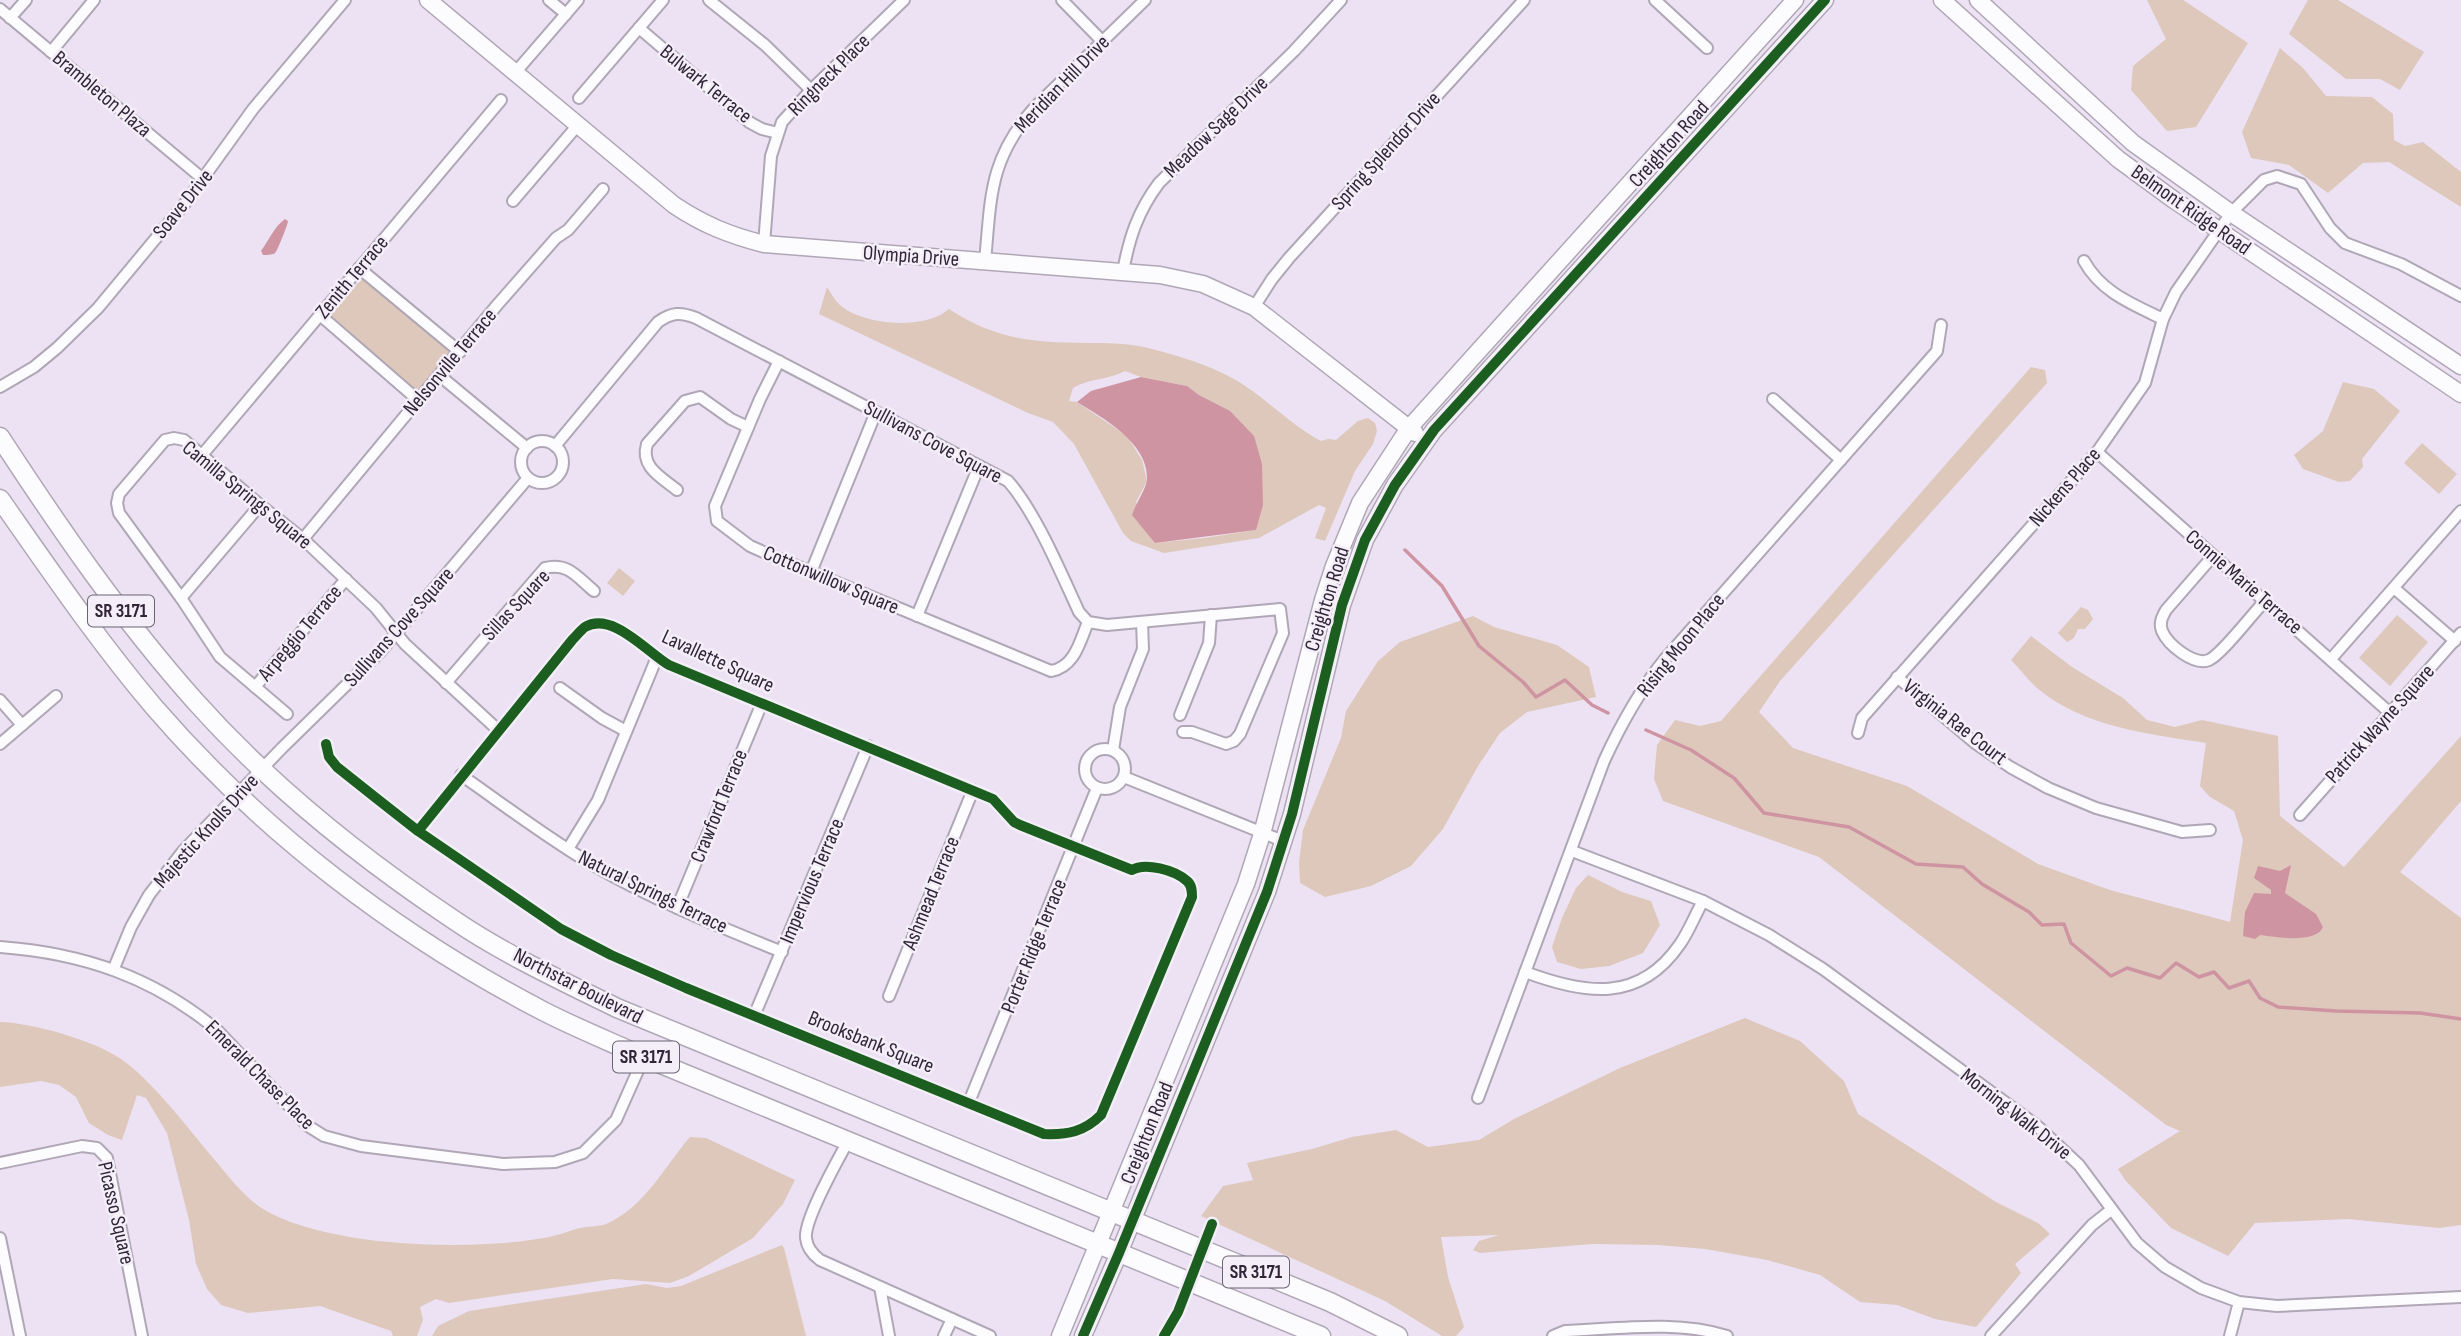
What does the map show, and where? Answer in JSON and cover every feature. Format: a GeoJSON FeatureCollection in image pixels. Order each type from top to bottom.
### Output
{"type":"FeatureCollection","features":[{"type":"Feature","properties":{"kind":"main road","name":"Northstar Boulevard"},"geometry":{"type":"LineString","coordinates":[[0,437],[98,580],[150,648],[197,703],[262,768],[344,840],[456,922],[568,984],[630,1014],[1330,1302],[1398,1336]]}},
{"type":"Feature","properties":{"kind":"main road","name":"Northstar Boulevard"},"geometry":{"type":"LineString","coordinates":[[0,499],[126,673],[167,721],[238,793],[293,843],[379,911],[463,967],[545,1012],[644,1057],[1321,1336]]}},
{"type":"Feature","properties":{"kind":"street"},"geometry":{"type":"LineString","coordinates":[[10,18],[26,0]]}},
{"type":"Feature","properties":{"kind":"street"},"geometry":{"type":"LineString","coordinates":[[51,51],[94,0]]}},
{"type":"Feature","properties":{"kind":"street","name":"Soave Drive"},"geometry":{"type":"LineString","coordinates":[[0,387],[34,366],[77,330],[98,308],[204,179],[244,121],[345,0]]}},
{"type":"Feature","properties":{"kind":"street","name":"Olympia Drive"},"geometry":{"type":"LineString","coordinates":[[428,0],[577,126],[674,205],[704,225],[734,237],[764,244],[1182,278],[1225,292],[1254,307],[1425,441]]}},
{"type":"Feature","properties":{"kind":"street"},"geometry":{"type":"LineString","coordinates":[[549,0],[566,14]]}},
{"type":"Feature","properties":{"kind":"street"},"geometry":{"type":"LineString","coordinates":[[514,74],[578,0]]}},
{"type":"Feature","properties":{"kind":"street"},"geometry":{"type":"LineString","coordinates":[[579,99],[663,0]]}},
{"type":"Feature","properties":{"kind":"street"},"geometry":{"type":"LineString","coordinates":[[709,0],[724,4],[811,90]]}},
{"type":"Feature","properties":{"kind":"street","name":"Ringneck Place"},"geometry":{"type":"LineString","coordinates":[[764,244],[771,156],[778,133],[792,109],[904,0]]}},
{"type":"Feature","properties":{"kind":"street"},"geometry":{"type":"LineString","coordinates":[[1062,0],[1102,41]]}},
{"type":"Feature","properties":{"kind":"street","name":"Meridian Hill Drive"},"geometry":{"type":"LineString","coordinates":[[985,262],[993,178],[1008,142],[1036,106],[1145,0]]}},
{"type":"Feature","properties":{"kind":"street","name":"Meadow Sage Drive"},"geometry":{"type":"LineString","coordinates":[[1123,272],[1133,226],[1159,183],[1294,51],[1341,0]]}},
{"type":"Feature","properties":{"kind":"street","name":"Spring Splendor Drive"},"geometry":{"type":"LineString","coordinates":[[1254,307],[1289,258],[1524,0]]}},
{"type":"Feature","properties":{"kind":"street"},"geometry":{"type":"LineString","coordinates":[[1655,0],[1707,48]]}},
{"type":"Feature","properties":{"kind":"street","name":"Creighton Road"},"geometry":{"type":"LineString","coordinates":[[1060,1336],[1246,884],[1334,566],[1360,503],[1409,428],[1795,0]]}},
{"type":"Feature","properties":{"kind":"street","name":"Creighton Road"},"geometry":{"type":"LineString","coordinates":[[1083,1336],[1268,892],[1292,814],[1342,605],[1365,540],[1379,513],[1425,441],[1825,0]]}},
{"type":"Feature","properties":{"kind":"street","name":"Belmont Ridge Road"},"geometry":{"type":"LineString","coordinates":[[1942,0],[2118,159],[2461,394]]}},
{"type":"Feature","properties":{"kind":"street","name":"Belmont Ridge Road"},"geometry":{"type":"LineString","coordinates":[[1978,0],[2133,143],[2231,213],[2461,366]]}},
{"type":"Feature","properties":{"kind":"street","name":"Brambleton Plaza"},"geometry":{"type":"LineString","coordinates":[[0,9],[204,179]]}},
{"type":"Feature","properties":{"kind":"street","name":"Bulwark Terrace"},"geometry":{"type":"LineString","coordinates":[[639,28],[749,122],[778,133]]}},
{"type":"Feature","properties":{"kind":"street","name":"Zenith Terrace"},"geometry":{"type":"LineString","coordinates":[[202,455],[501,100]]}},
{"type":"Feature","properties":{"kind":"street"},"geometry":{"type":"LineString","coordinates":[[513,201],[577,126]]}},
{"type":"Feature","properties":{"kind":"street","name":"Nickens Place"},"geometry":{"type":"LineString","coordinates":[[1858,733],[1862,718],[2096,452],[2145,383],[2163,319],[2176,292],[2231,213],[2264,180],[2277,176],[2301,184],[2330,228],[2345,243],[2401,264],[2461,296]]}},
{"type":"Feature","properties":{"kind":"street","name":"Nelsonville Terrace"},"geometry":{"type":"LineString","coordinates":[[303,539],[498,304],[603,189]]}},
{"type":"Feature","properties":{"kind":"street"},"geometry":{"type":"LineString","coordinates":[[2084,261],[2093,277],[2118,298],[2163,319]]}},
{"type":"Feature","properties":{"kind":"street"},"geometry":{"type":"LineString","coordinates":[[359,268],[460,352]]}},
{"type":"Feature","properties":{"kind":"street","name":"Sullivans Cove Square"},"geometry":{"type":"LineString","coordinates":[[555,446],[658,322],[668,315],[682,313],[1009,481],[1018,493],[1079,612],[1088,622]]}},
{"type":"Feature","properties":{"kind":"street"},"geometry":{"type":"LineString","coordinates":[[320,315],[418,400]]}},
{"type":"Feature","properties":{"kind":"street","name":"Rising Moon Place"},"geometry":{"type":"LineString","coordinates":[[1478,1098],[1604,761],[1623,720],[1646,683],[1937,351],[1941,325]]}},
{"type":"Feature","properties":{"kind":"street","name":"Cottonwillow Square"},"geometry":{"type":"LineString","coordinates":[[779,361],[715,506],[717,522],[750,546],[1051,671],[1066,666],[1073,659],[1088,622]]}},
{"type":"Feature","properties":{"kind":"street"},"geometry":{"type":"LineString","coordinates":[[439,375],[527,448]]}},
{"type":"Feature","properties":{"kind":"street"},"geometry":{"type":"LineString","coordinates":[[677,490],[650,468],[645,461],[645,453],[648,444],[685,401],[700,397],[731,419],[748,427]]}},
{"type":"Feature","properties":{"kind":"street"},"geometry":{"type":"LineString","coordinates":[[1773,400],[1841,460]]}},
{"type":"Feature","properties":{"kind":"street"},"geometry":{"type":"LineString","coordinates":[[811,572],[876,412]]}},
{"type":"Feature","properties":{"kind":"street","name":"Camilla Springs Square"},"geometry":{"type":"LineString","coordinates":[[287,714],[220,657],[119,513],[119,494],[165,440],[184,440],[303,539],[376,608],[405,644],[498,730]]}},
{"type":"Feature","properties":{"kind":"street"},"geometry":{"type":"LineString","coordinates":[[544,441],[555,446],[563,458],[561,472],[549,482],[542,483],[528,478],[521,460],[527,448],[544,441]]}},
{"type":"Feature","properties":{"kind":"street","name":"Connie Marie Terrace"},"geometry":{"type":"LineString","coordinates":[[2096,452],[2390,713]]}},
{"type":"Feature","properties":{"kind":"street"},"geometry":{"type":"LineString","coordinates":[[917,616],[979,466]]}},
{"type":"Feature","properties":{"kind":"street","name":"Sullivans Cove Square"},"geometry":{"type":"LineString","coordinates":[[262,768],[397,634],[528,478]]}},
{"type":"Feature","properties":{"kind":"street"},"geometry":{"type":"LineString","coordinates":[[181,598],[260,505]]}},
{"type":"Feature","properties":{"kind":"street"},"geometry":{"type":"LineString","coordinates":[[2331,659],[2461,511]]}},
{"type":"Feature","properties":{"kind":"street"},"geometry":{"type":"LineString","coordinates":[[2213,556],[2161,619],[2163,632],[2187,657],[2201,661],[2216,656],[2265,601]]}},
{"type":"Feature","properties":{"kind":"street","name":"Sillas Square"},"geometry":{"type":"LineString","coordinates":[[446,683],[545,568],[557,565],[566,568],[594,591]]}},
{"type":"Feature","properties":{"kind":"street","name":"Arpeggio Terrace"},"geometry":{"type":"LineString","coordinates":[[255,687],[346,579]]}},
{"type":"Feature","properties":{"kind":"street"},"geometry":{"type":"LineString","coordinates":[[2394,588],[2458,637]]}},
{"type":"Feature","properties":{"kind":"street"},"geometry":{"type":"LineString","coordinates":[[1088,622],[1107,625],[1280,609],[1283,633],[1240,734],[1234,741],[1226,744],[1192,732],[1183,732]]}},
{"type":"Feature","properties":{"kind":"street"},"geometry":{"type":"LineString","coordinates":[[1180,715],[1209,643],[1211,615]]}},
{"type":"Feature","properties":{"kind":"street","name":"Lavallette Square"},"geometry":{"type":"LineString","coordinates":[[418,831],[573,639],[586,627],[599,622],[612,625],[657,657],[974,790],[993,799],[1014,822],[1074,846]]}},
{"type":"Feature","properties":{"kind":"street"},"geometry":{"type":"LineString","coordinates":[[1113,750],[1120,707],[1143,649],[1142,622]]}},
{"type":"Feature","properties":{"kind":"street","name":"Patrick Wayne Square"},"geometry":{"type":"LineString","coordinates":[[2300,815],[2458,637]]}},
{"type":"Feature","properties":{"kind":"street"},"geometry":{"type":"LineString","coordinates":[[568,849],[598,800],[657,657]]}},
{"type":"Feature","properties":{"kind":"street","name":"Virginia Rae Court"},"geometry":{"type":"LineString","coordinates":[[1897,677],[1975,743],[2048,788],[2096,808],[2182,832],[2210,830]]}},
{"type":"Feature","properties":{"kind":"street"},"geometry":{"type":"LineString","coordinates":[[560,688],[601,718],[626,731]]}},
{"type":"Feature","properties":{"kind":"street"},"geometry":{"type":"LineString","coordinates":[[0,744],[56,696]]}},
{"type":"Feature","properties":{"kind":"street"},"geometry":{"type":"LineString","coordinates":[[0,700],[22,726]]}},
{"type":"Feature","properties":{"kind":"street","name":"Crawford Terrace"},"geometry":{"type":"LineString","coordinates":[[677,908],[762,703]]}},
{"type":"Feature","properties":{"kind":"street","name":"Brooksbank Square"},"geometry":{"type":"LineString","coordinates":[[327,744],[329,757],[337,768],[418,831],[561,929],[611,955],[754,1016],[1044,1134],[1060,1135],[1080,1131],[1101,1115],[1187,909],[1192,889],[1187,881],[1151,866],[1139,866],[1132,870],[1074,846]]}},
{"type":"Feature","properties":{"kind":"street","name":"Impervious Terrace"},"geometry":{"type":"LineString","coordinates":[[754,1016],[868,746]]}},
{"type":"Feature","properties":{"kind":"street"},"geometry":{"type":"LineString","coordinates":[[1097,750],[1113,750],[1124,761],[1124,777],[1113,789],[1097,788],[1086,777],[1086,762],[1097,750]]}},
{"type":"Feature","properties":{"kind":"street","name":"Majestic Knolls Drive"},"geometry":{"type":"LineString","coordinates":[[114,968],[131,927],[149,895],[189,844],[262,768]]}},
{"type":"Feature","properties":{"kind":"street","name":"Natural Springs Terrace"},"geometry":{"type":"LineString","coordinates":[[461,775],[568,849],[618,879],[677,908],[782,952]]}},
{"type":"Feature","properties":{"kind":"street"},"geometry":{"type":"LineString","coordinates":[[1124,777],[1283,841]]}},
{"type":"Feature","properties":{"kind":"street","name":"Porter Ridge Terrace"},"geometry":{"type":"LineString","coordinates":[[969,1102],[1097,788]]}},
{"type":"Feature","properties":{"kind":"street","name":"Ashmead Terrace"},"geometry":{"type":"LineString","coordinates":[[889,996],[974,790]]}},
{"type":"Feature","properties":{"kind":"street","name":"Morning Walk Drive"},"geometry":{"type":"LineString","coordinates":[[1572,851],[1703,901],[1769,935],[1823,969],[2036,1125],[2079,1165],[2137,1243],[2165,1267],[2201,1288],[2239,1302],[2259,1305],[2293,1306],[2461,1297]]}},
{"type":"Feature","properties":{"kind":"street"},"geometry":{"type":"LineString","coordinates":[[1525,972],[1579,989],[1598,990],[1631,984],[1656,970],[1674,951],[1703,901]]}},
{"type":"Feature","properties":{"kind":"street","name":"Emerald Chase Place"},"geometry":{"type":"LineString","coordinates":[[0,947],[57,954],[114,968],[152,986],[204,1019],[222,1035],[307,1126],[324,1136],[361,1146],[503,1164],[555,1162],[583,1153],[617,1120],[644,1057]]}},
{"type":"Feature","properties":{"kind":"street"},"geometry":{"type":"LineString","coordinates":[[848,1141],[808,1222],[807,1245],[820,1260],[990,1336]]}},
{"type":"Feature","properties":{"kind":"street","name":"Picasso Square"},"geometry":{"type":"LineString","coordinates":[[0,1163],[82,1146],[97,1147],[107,1158],[142,1336]]}},
{"type":"Feature","properties":{"kind":"street"},"geometry":{"type":"LineString","coordinates":[[1991,1336],[2047,1272],[2092,1225],[2111,1210]]}},
{"type":"Feature","properties":{"kind":"street"},"geometry":{"type":"LineString","coordinates":[[0,1238],[20,1336]]}},
{"type":"Feature","properties":{"kind":"street"},"geometry":{"type":"LineString","coordinates":[[880,1287],[889,1336]]}},
{"type":"Feature","properties":{"kind":"street"},"geometry":{"type":"LineString","coordinates":[[2231,1336],[2239,1302]]}},
{"type":"Feature","properties":{"kind":"street"},"geometry":{"type":"LineString","coordinates":[[944,1336],[952,1319]]}},
{"type":"Feature","properties":{"kind":"street"},"geometry":{"type":"LineString","coordinates":[[1553,1336],[1565,1331],[1679,1328],[1727,1336]]}},
{"type":"Feature","properties":{"kind":"shaded area"},"geometry":{"type":"Polygon","coordinates":[[[2147,0],[2183,0],[2248,43],[2196,127],[2167,131],[2131,90],[2133,66],[2166,39],[2147,0]]]}},
{"type":"Feature","properties":{"kind":"shaded area"},"geometry":{"type":"Polygon","coordinates":[[[2308,0],[2338,0],[2424,52],[2400,90],[2380,79],[2346,79],[2289,34],[2308,0]]]}},
{"type":"Feature","properties":{"kind":"shaded area"},"geometry":{"type":"Polygon","coordinates":[[[2280,48],[2303,68],[2326,96],[2372,97],[2393,114],[2394,140],[2405,146],[2423,142],[2461,172],[2461,207],[2389,162],[2363,163],[2328,193],[2289,165],[2251,158],[2242,132],[2280,48]]]}},
{"type":"Feature","properties":{"kind":"shaded area"},"geometry":{"type":"Polygon","coordinates":[[[285,219],[288,223],[275,253],[263,255],[261,251],[285,219]]]}},
{"type":"Feature","properties":{"kind":"shaded area"},"geometry":{"type":"Polygon","coordinates":[[[363,277],[454,354],[420,394],[329,316],[363,277]]]}},
{"type":"Feature","properties":{"kind":"shaded area"},"geometry":{"type":"Polygon","coordinates":[[[827,287],[838,303],[851,312],[879,321],[895,323],[926,320],[949,309],[983,327],[1015,337],[1048,342],[1144,347],[1184,358],[1225,374],[1321,441],[1336,440],[1358,421],[1368,418],[1375,423],[1377,431],[1373,444],[1355,471],[1325,541],[1315,538],[1326,508],[1319,505],[1259,538],[1164,553],[1131,541],[1123,533],[1074,444],[1053,422],[1028,413],[819,314],[827,287]],[[1125,371],[1086,382],[1073,388],[1069,401],[1077,402],[1127,436],[1142,460],[1147,481],[1136,502],[1155,543],[1256,530],[1229,411],[1187,386],[1125,371]]]}},
{"type":"Feature","properties":{"kind":"shaded area"},"geometry":{"type":"Polygon","coordinates":[[[2031,367],[2045,370],[2047,383],[1780,681],[1759,712],[1793,748],[1907,786],[2038,864],[2110,890],[2230,922],[2243,840],[2234,811],[2210,797],[2200,786],[2206,743],[2117,727],[2075,712],[2055,701],[2037,688],[2011,660],[2031,636],[2072,667],[2123,698],[2147,720],[2175,727],[2202,720],[2278,736],[2280,816],[2344,867],[2461,736],[2461,801],[2400,872],[2461,918],[2461,1225],[2439,1228],[2348,1219],[2255,1223],[2228,1256],[2171,1228],[2125,1180],[2118,1169],[2180,1131],[2166,1125],[1819,857],[1663,801],[1654,779],[1657,745],[1675,720],[1700,726],[1721,721],[2031,367]]]}},
{"type":"Feature","properties":{"kind":"shaded area"},"geometry":{"type":"Polygon","coordinates":[[[1141,377],[1187,386],[1230,411],[1254,436],[1262,464],[1263,505],[1256,530],[1155,543],[1132,515],[1147,480],[1141,454],[1133,443],[1111,424],[1077,402],[1091,391],[1141,377]]]}},
{"type":"Feature","properties":{"kind":"shaded area"},"geometry":{"type":"Polygon","coordinates":[[[2343,382],[2374,389],[2400,411],[2362,459],[2363,467],[2350,481],[2339,482],[2303,469],[2294,455],[2323,431],[2343,382]]]}},
{"type":"Feature","properties":{"kind":"shaded area"},"geometry":{"type":"Polygon","coordinates":[[[2422,443],[2457,474],[2439,494],[2404,463],[2422,443]]]}},
{"type":"Feature","properties":{"kind":"shaded area"},"geometry":{"type":"Polygon","coordinates":[[[619,568],[635,581],[623,596],[607,583],[619,568]]]}},
{"type":"Feature","properties":{"kind":"shaded area"},"geometry":{"type":"Polygon","coordinates":[[[2081,607],[2088,610],[2093,619],[2085,629],[2078,629],[2074,638],[2067,642],[2058,633],[2081,607]]]}},
{"type":"Feature","properties":{"kind":"shaded area"},"geometry":{"type":"Polygon","coordinates":[[[2397,615],[2428,642],[2390,686],[2359,658],[2397,615]]]}},
{"type":"Feature","properties":{"kind":"shaded area"},"geometry":{"type":"Polygon","coordinates":[[[1473,616],[1494,627],[1557,645],[1589,667],[1596,697],[1527,712],[1500,733],[1443,829],[1411,866],[1371,886],[1325,897],[1300,883],[1299,863],[1303,830],[1341,738],[1346,711],[1378,661],[1400,642],[1473,616]]]}},
{"type":"Feature","properties":{"kind":"shaded area"},"geometry":{"type":"Polygon","coordinates":[[[2291,865],[2285,893],[2316,914],[2323,927],[2319,932],[2304,938],[2260,935],[2255,939],[2243,936],[2245,912],[2254,893],[2271,894],[2271,890],[2254,878],[2258,866],[2280,871],[2291,865]]]}},
{"type":"Feature","properties":{"kind":"shaded area"},"geometry":{"type":"Polygon","coordinates":[[[1588,875],[1622,892],[1651,901],[1660,925],[1643,953],[1609,966],[1581,969],[1557,962],[1552,947],[1562,918],[1576,888],[1588,875]]]}},
{"type":"Feature","properties":{"kind":"shaded area"},"geometry":{"type":"Polygon","coordinates":[[[1745,1018],[1800,1041],[1844,1081],[1858,1114],[1996,1202],[2038,1223],[2050,1234],[2015,1264],[2021,1273],[1976,1327],[1935,1319],[1897,1305],[1860,1302],[1820,1275],[1767,1260],[1705,1249],[1593,1244],[1480,1253],[1473,1250],[1479,1241],[1499,1235],[1441,1237],[1448,1277],[1464,1327],[1456,1336],[1442,1336],[1385,1301],[1201,1216],[1223,1186],[1253,1180],[1247,1163],[1352,1137],[1396,1130],[1428,1147],[1479,1140],[1514,1119],[1620,1068],[1745,1018]]]}},
{"type":"Feature","properties":{"kind":"shaded area"},"geometry":{"type":"Polygon","coordinates":[[[0,1022],[62,1034],[95,1045],[121,1059],[155,1090],[256,1204],[291,1222],[324,1232],[361,1239],[440,1245],[514,1242],[603,1225],[632,1208],[643,1197],[690,1137],[706,1138],[795,1180],[783,1204],[753,1238],[689,1276],[670,1283],[613,1279],[449,1303],[436,1299],[420,1307],[423,1320],[417,1336],[393,1336],[391,1331],[320,1306],[248,1313],[221,1305],[207,1289],[196,1264],[189,1220],[167,1133],[146,1098],[137,1095],[122,1140],[89,1123],[76,1097],[59,1085],[41,1081],[0,1087],[0,1022]]]}},
{"type":"Feature","properties":{"kind":"shaded area"},"geometry":{"type":"Polygon","coordinates":[[[782,1245],[806,1336],[432,1336],[438,1326],[469,1311],[646,1284],[667,1288],[681,1286],[782,1245]]]}},
{"type":"Feature","properties":{"kind":"waterway"},"geometry":{"type":"LineString","coordinates":[[1405,550],[1442,586],[1479,646],[1523,682],[1536,697],[1565,680],[1592,705],[1608,713]]}},
{"type":"Feature","properties":{"kind":"waterway"},"geometry":{"type":"LineString","coordinates":[[1646,730],[1691,750],[1734,778],[1764,813],[1849,827],[1916,864],[1963,867],[1982,884],[2029,912],[2042,925],[2064,924],[2071,943],[2111,976],[2127,968],[2160,978],[2176,963],[2199,977],[2214,972],[2229,988],[2249,981],[2260,998],[2278,1007],[2420,1013],[2461,1019]]}},
{"type":"Feature","properties":{"kind":"cycle path"},"geometry":{"type":"LineString","coordinates":[[1083,1336],[1267,892],[1292,814],[1342,605],[1365,540],[1395,485],[1434,430],[1825,0]]}},
{"type":"Feature","properties":{"kind":"cycle path"},"geometry":{"type":"LineString","coordinates":[[326,744],[329,757],[337,767],[376,798],[418,831],[561,929],[611,955],[686,988],[1044,1134],[1075,1131],[1101,1115],[1192,897],[1189,883],[1182,877],[1160,868],[1144,867],[1132,870],[1020,825],[993,799],[669,665],[629,635],[606,624],[585,627],[573,639],[418,831]]}},
{"type":"Feature","properties":{"kind":"cycle path"},"geometry":{"type":"LineString","coordinates":[[1164,1336],[1178,1312],[1212,1224]]}}]}
